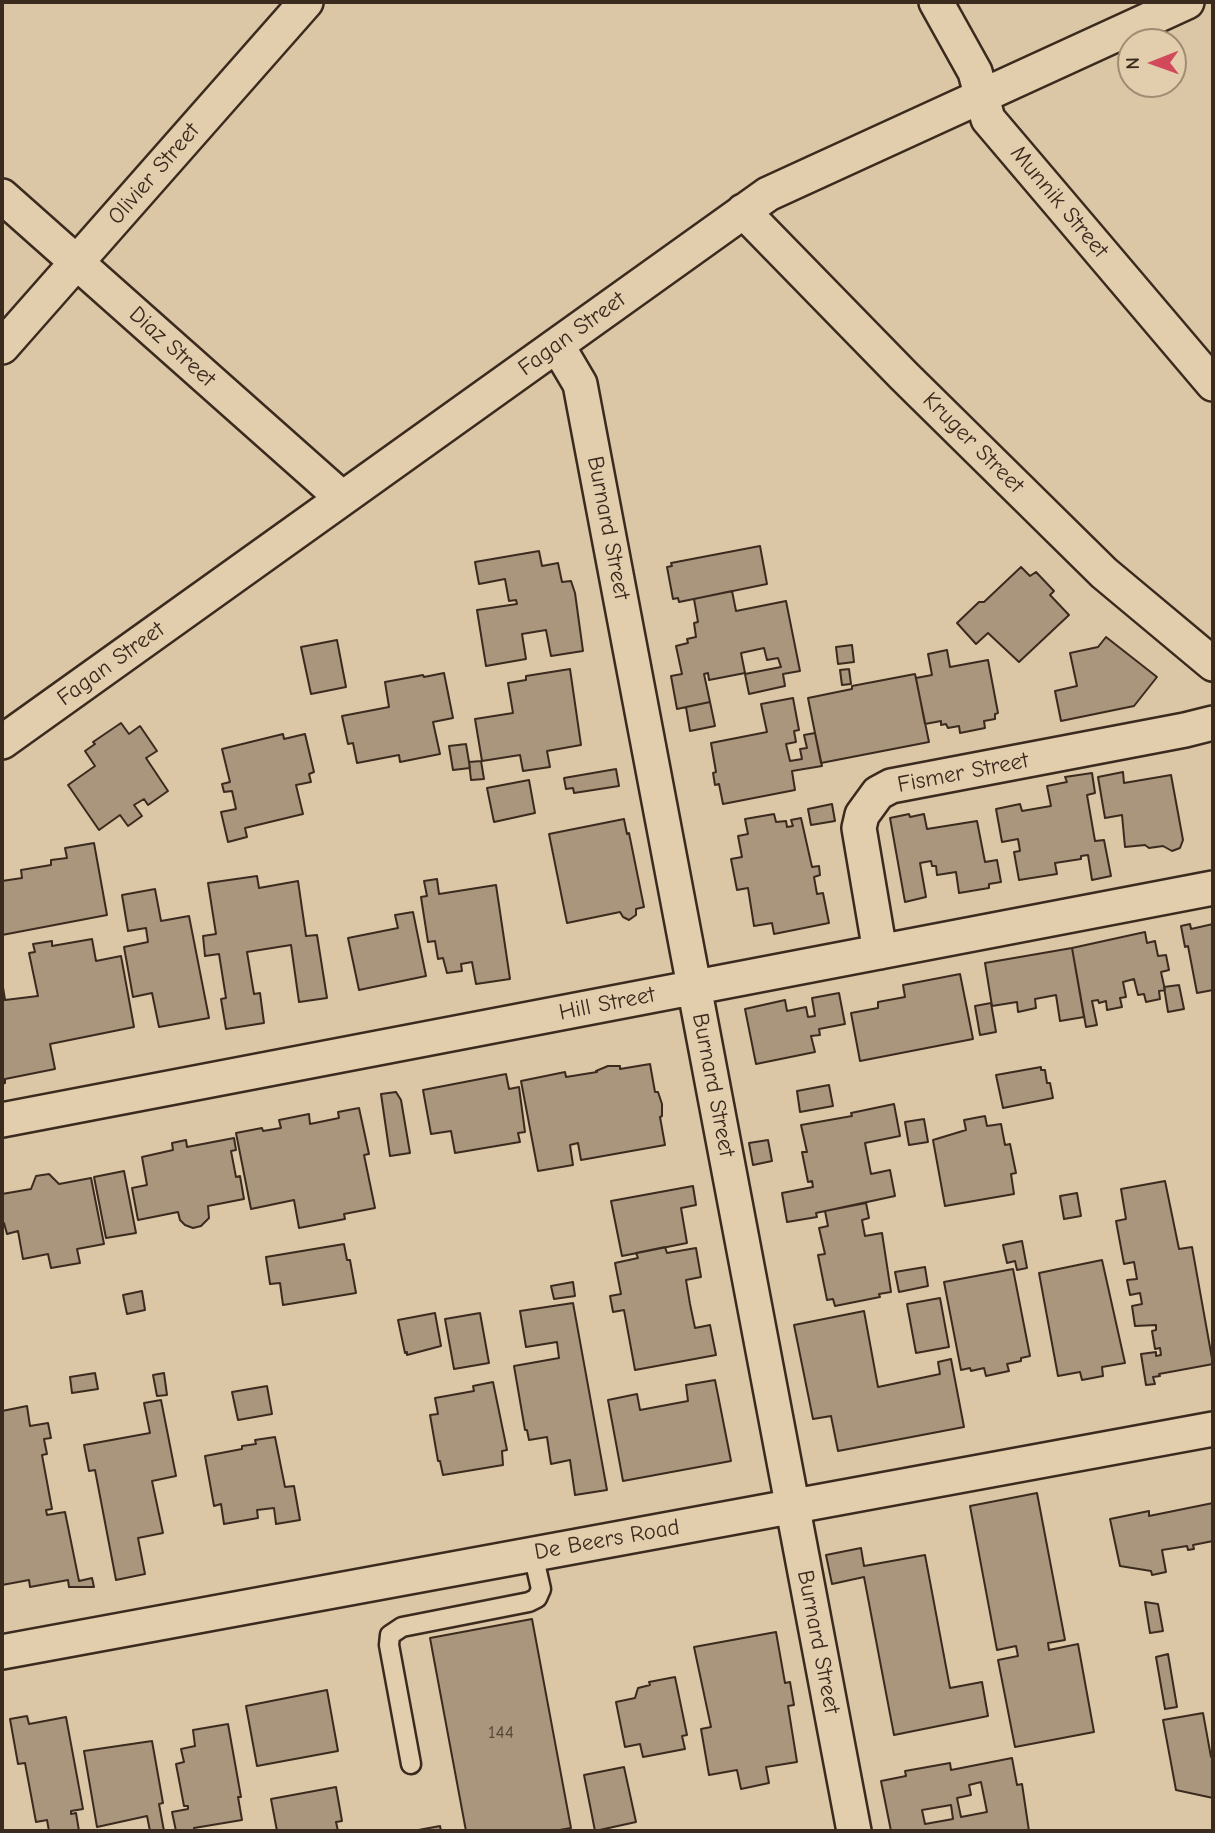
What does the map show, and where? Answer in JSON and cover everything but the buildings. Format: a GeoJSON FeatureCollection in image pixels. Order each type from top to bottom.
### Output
{"type":"FeatureCollection","features":[{"type":"Feature","properties":{"kind":"street","name":"Olivier Street"},"geometry":{"type":"LineString","coordinates":[[2,346],[306,2]]}},
{"type":"Feature","properties":{"kind":"street","name":"Munnik Street"},"geometry":{"type":"LineString","coordinates":[[936,2],[975,72],[988,119],[1213,384]]}},
{"type":"Feature","properties":{"kind":"street","name":"Fagan Street"},"geometry":{"type":"LineString","coordinates":[[2,742],[768,194],[1187,2]]}},
{"type":"Feature","properties":{"kind":"street","name":"Diaz Street"},"geometry":{"type":"LineString","coordinates":[[2,196],[342,498]]}},
{"type":"Feature","properties":{"kind":"street","name":"Kruger Street"},"geometry":{"type":"LineString","coordinates":[[743,211],[904,376],[1104,573],[1213,664]]}},
{"type":"Feature","properties":{"kind":"street","name":"Burnard Street"},"geometry":{"type":"LineString","coordinates":[[557,345],[580,384],[854,1831]]}},
{"type":"Feature","properties":{"kind":"street","name":"Fismer Street"},"geometry":{"type":"LineString","coordinates":[[880,952],[859,828],[862,815],[878,793],[891,786],[1213,723]]}},
{"type":"Feature","properties":{"kind":"street","name":"Hill Street"},"geometry":{"type":"LineString","coordinates":[[2,1120],[1213,888]]}},
{"type":"Feature","properties":{"kind":"street","name":"De Beers Road"},"geometry":{"type":"LineString","coordinates":[[2,1652],[1213,1429]]}},
{"type":"Feature","properties":{"kind":"lane"},"geometry":{"type":"LineString","coordinates":[[411,1765],[389,1645],[390,1634],[402,1627],[529,1602],[537,1598],[541,1589],[533,1554]]}}]}
